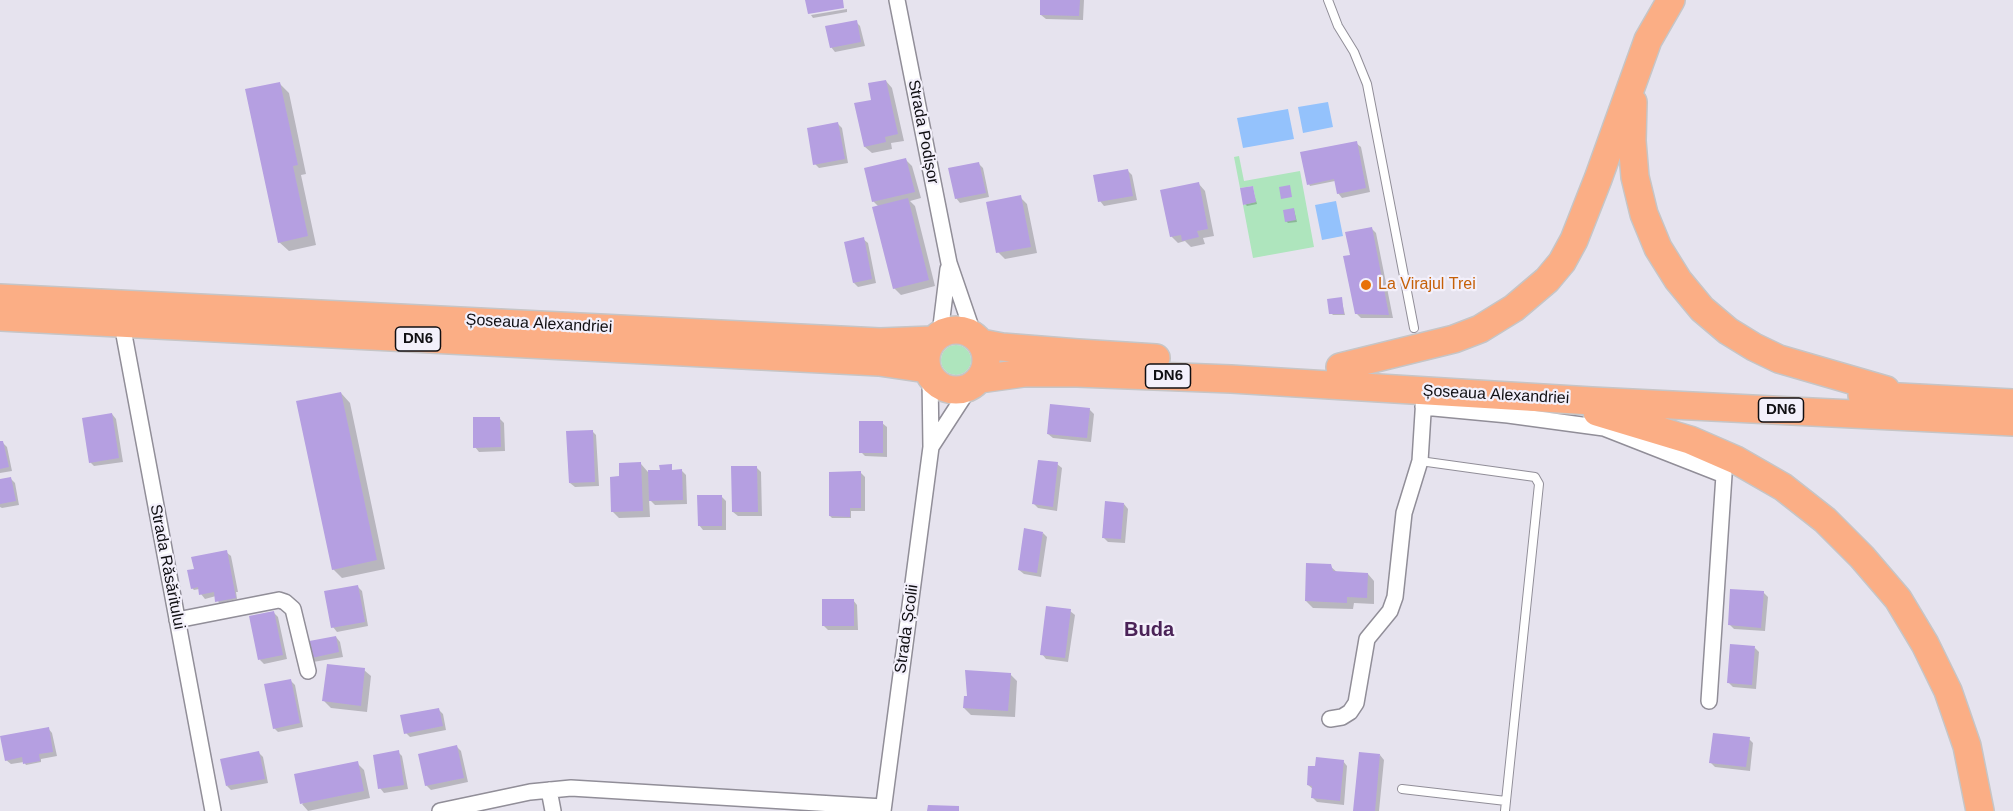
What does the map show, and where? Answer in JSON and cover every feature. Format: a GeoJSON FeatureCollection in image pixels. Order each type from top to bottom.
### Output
{"type":"FeatureCollection","features":[{"type":"Feature","properties":{"kind":"highway"},"geometry":{"type":"LineString","coordinates":[[1340,367],[1454,339],[1480,329],[1514,308],[1547,280],[1562,262],[1574,240],[1647,40],[1671,0]]}},
{"type":"Feature","properties":{"kind":"highway"},"geometry":{"type":"LineString","coordinates":[[1637,68],[1632,141],[1635,177],[1644,214],[1658,248],[1678,280],[1702,309],[1728,331],[1779,359],[1917,398]]}},
{"type":"Feature","properties":{"kind":"highway","name":"Șoseaua Alexandriei"},"geometry":{"type":"LineString","coordinates":[[0,298],[880,342],[937,337],[958,330],[977,340],[1002,347],[1078,353],[1340,367],[1455,376],[2013,403]]}},
{"type":"Feature","properties":{"kind":"highway","name":"Șoseaua Alexandriei"},"geometry":{"type":"LineString","coordinates":[[0,317],[879,362],[929,372],[938,384],[948,389],[960,390],[975,383],[1024,373],[1077,373],[1231,379],[1424,399],[1549,399],[2013,422]]}},
{"type":"Feature","properties":{"kind":"highway"},"geometry":{"type":"LineString","coordinates":[[929,372],[927,353],[937,337]]}},
{"type":"Feature","properties":{"kind":"highway"},"geometry":{"type":"LineString","coordinates":[[975,383],[985,368],[986,360],[977,340]]}},
{"type":"Feature","properties":{"kind":"highway"},"geometry":{"type":"LineString","coordinates":[[1549,399],[1690,440],[1736,460],[1783,488],[1825,520],[1863,557],[1898,599],[1926,644],[1948,691],[1967,746],[1980,811]]}},
{"type":"Feature","properties":{"kind":"street","name":"Strada Podișor"},"geometry":{"type":"LineString","coordinates":[[897,0],[949,263],[977,340]]}},
{"type":"Feature","properties":{"kind":"street","name":"Strada Podișor"},"geometry":{"type":"LineString","coordinates":[[937,337],[949,263]]}},
{"type":"Feature","properties":{"kind":"street","name":"Strada Răsăritului"},"geometry":{"type":"LineString","coordinates":[[122,324],[213,811]]}},
{"type":"Feature","properties":{"kind":"street","name":"Strada Școlii"},"geometry":{"type":"LineString","coordinates":[[883,809],[932,447],[929,372]]}},
{"type":"Feature","properties":{"kind":"street","name":"Strada Școlii"},"geometry":{"type":"LineString","coordinates":[[932,447],[975,383]]}},
{"type":"Feature","properties":{"kind":"street"},"geometry":{"type":"LineString","coordinates":[[1330,719],[1342,717],[1356,703],[1367,639],[1390,611],[1395,597],[1404,513],[1420,461],[1424,399],[1508,415],[1604,428],[1724,475],[1709,701]]}},
{"type":"Feature","properties":{"kind":"street"},"geometry":{"type":"LineString","coordinates":[[177,620],[279,600],[285,602],[293,609],[308,671]]}},
{"type":"Feature","properties":{"kind":"street"},"geometry":{"type":"LineString","coordinates":[[440,811],[549,790],[571,788],[883,809]]}},
{"type":"Feature","properties":{"kind":"street"},"geometry":{"type":"LineString","coordinates":[[549,790],[553,811]]}},
{"type":"Feature","properties":{"kind":"lane"},"geometry":{"type":"LineString","coordinates":[[1328,0],[1338,26],[1354,52],[1367,84],[1414,328]]}},
{"type":"Feature","properties":{"kind":"lane"},"geometry":{"type":"LineString","coordinates":[[1420,461],[1535,477],[1538,481],[1505,811]]}},
{"type":"Feature","properties":{"kind":"lane"},"geometry":{"type":"LineString","coordinates":[[1402,789],[1506,801]]}},
{"type":"Feature","properties":{"kind":"green space"},"geometry":{"type":"Polygon","coordinates":[[[1239,156],[1244,181],[1300,171],[1314,247],[1253,258],[1243,205],[1256,202],[1253,186],[1240,188],[1234,157],[1239,156]]]}},
{"type":"Feature","properties":{"kind":"green space"},"geometry":{"type":"Polygon","coordinates":[[[956,345],[966,350],[971,360],[966,370],[956,375],[946,370],[941,360],[946,350],[956,345]]]}},
{"type":"Feature","properties":{"kind":"water"},"geometry":{"type":"Polygon","coordinates":[[[1328,102],[1333,127],[1303,133],[1298,107],[1328,102]]]}},
{"type":"Feature","properties":{"kind":"water"},"geometry":{"type":"Polygon","coordinates":[[[1288,109],[1294,139],[1243,148],[1237,118],[1288,109]]]}},
{"type":"Feature","properties":{"kind":"water"},"geometry":{"type":"Polygon","coordinates":[[[1336,201],[1343,236],[1322,240],[1315,205],[1336,201]]]}},
{"type":"Feature","properties":{"kind":"building"},"geometry":{"type":"Polygon","coordinates":[[[805,0],[843,0],[844,8],[808,14],[805,0]]]}},
{"type":"Feature","properties":{"kind":"building"},"geometry":{"type":"Polygon","coordinates":[[[1040,0],[1080,0],[1079,16],[1040,15],[1040,0]]]}},
{"type":"Feature","properties":{"kind":"building"},"geometry":{"type":"Polygon","coordinates":[[[857,20],[861,42],[830,48],[825,26],[857,20]]]}},
{"type":"Feature","properties":{"kind":"building"},"geometry":{"type":"Polygon","coordinates":[[[886,80],[898,134],[885,137],[886,142],[864,147],[854,103],[871,100],[868,83],[886,80]]]}},
{"type":"Feature","properties":{"kind":"building"},"geometry":{"type":"Polygon","coordinates":[[[280,82],[298,165],[293,166],[308,236],[278,243],[245,89],[280,82]]]}},
{"type":"Feature","properties":{"kind":"building"},"geometry":{"type":"Polygon","coordinates":[[[838,122],[845,159],[813,165],[807,128],[838,122]]]}},
{"type":"Feature","properties":{"kind":"building"},"geometry":{"type":"Polygon","coordinates":[[[1357,141],[1366,188],[1337,194],[1334,179],[1307,185],[1300,152],[1357,141]]]}},
{"type":"Feature","properties":{"kind":"building"},"geometry":{"type":"Polygon","coordinates":[[[906,158],[915,192],[872,202],[864,168],[906,158]]]}},
{"type":"Feature","properties":{"kind":"building"},"geometry":{"type":"Polygon","coordinates":[[[979,162],[986,193],[955,199],[948,168],[979,162]]]}},
{"type":"Feature","properties":{"kind":"building"},"geometry":{"type":"Polygon","coordinates":[[[1128,169],[1133,196],[1098,202],[1093,175],[1128,169]]]}},
{"type":"Feature","properties":{"kind":"building"},"geometry":{"type":"Polygon","coordinates":[[[1199,182],[1208,229],[1197,231],[1199,237],[1182,241],[1181,235],[1170,237],[1160,190],[1199,182]]]}},
{"type":"Feature","properties":{"kind":"building"},"geometry":{"type":"Polygon","coordinates":[[[1290,185],[1292,197],[1281,199],[1279,187],[1290,185]]]}},
{"type":"Feature","properties":{"kind":"building"},"geometry":{"type":"Polygon","coordinates":[[[1253,186],[1256,202],[1243,205],[1240,188],[1253,186]]]}},
{"type":"Feature","properties":{"kind":"building"},"geometry":{"type":"Polygon","coordinates":[[[1021,195],[1031,247],[996,253],[986,202],[1021,195]]]}},
{"type":"Feature","properties":{"kind":"building"},"geometry":{"type":"Polygon","coordinates":[[[908,198],[929,280],[893,289],[872,207],[908,198]]]}},
{"type":"Feature","properties":{"kind":"building"},"geometry":{"type":"Polygon","coordinates":[[[1294,208],[1296,220],[1285,222],[1283,210],[1294,208]]]}},
{"type":"Feature","properties":{"kind":"building","name":"La Virajul Trei"},"geometry":{"type":"Polygon","coordinates":[[[1372,227],[1389,315],[1355,314],[1343,256],[1350,255],[1345,232],[1372,227]]]}},
{"type":"Feature","properties":{"kind":"building"},"geometry":{"type":"Polygon","coordinates":[[[864,237],[872,279],[853,283],[844,242],[864,237]]]}},
{"type":"Feature","properties":{"kind":"building"},"geometry":{"type":"Polygon","coordinates":[[[1342,297],[1344,314],[1329,314],[1327,299],[1342,297]]]}},
{"type":"Feature","properties":{"kind":"building"},"geometry":{"type":"Polygon","coordinates":[[[341,392],[377,560],[332,570],[296,401],[341,392]]]}},
{"type":"Feature","properties":{"kind":"building"},"geometry":{"type":"Polygon","coordinates":[[[1050,404],[1090,408],[1087,438],[1047,434],[1050,404]]]}},
{"type":"Feature","properties":{"kind":"building"},"geometry":{"type":"Polygon","coordinates":[[[112,413],[119,458],[89,463],[82,418],[112,413]]]}},
{"type":"Feature","properties":{"kind":"building"},"geometry":{"type":"Polygon","coordinates":[[[473,417],[500,417],[501,447],[473,448],[473,417]]]}},
{"type":"Feature","properties":{"kind":"building"},"geometry":{"type":"Polygon","coordinates":[[[859,421],[883,421],[883,453],[859,453],[859,421]]]}},
{"type":"Feature","properties":{"kind":"building"},"geometry":{"type":"Polygon","coordinates":[[[593,430],[595,482],[569,483],[566,431],[593,430]]]}},
{"type":"Feature","properties":{"kind":"building"},"geometry":{"type":"Polygon","coordinates":[[[0,441],[3,441],[9,467],[0,469],[0,441]]]}},
{"type":"Feature","properties":{"kind":"building"},"geometry":{"type":"Polygon","coordinates":[[[1038,460],[1058,462],[1053,507],[1032,504],[1038,460]]]}},
{"type":"Feature","properties":{"kind":"building"},"geometry":{"type":"Polygon","coordinates":[[[641,462],[643,511],[611,512],[610,477],[619,476],[619,463],[641,462]]]}},
{"type":"Feature","properties":{"kind":"building"},"geometry":{"type":"Polygon","coordinates":[[[672,464],[672,470],[682,469],[683,500],[649,501],[648,470],[660,470],[659,465],[672,464]]]}},
{"type":"Feature","properties":{"kind":"building"},"geometry":{"type":"Polygon","coordinates":[[[731,466],[757,466],[758,512],[732,512],[731,466]]]}},
{"type":"Feature","properties":{"kind":"building"},"geometry":{"type":"Polygon","coordinates":[[[861,471],[861,508],[850,508],[850,517],[829,516],[829,472],[861,471]]]}},
{"type":"Feature","properties":{"kind":"building"},"geometry":{"type":"Polygon","coordinates":[[[11,477],[16,501],[0,504],[0,479],[11,477]]]}},
{"type":"Feature","properties":{"kind":"building"},"geometry":{"type":"Polygon","coordinates":[[[697,495],[722,495],[722,526],[698,526],[697,495]]]}},
{"type":"Feature","properties":{"kind":"building"},"geometry":{"type":"Polygon","coordinates":[[[1105,501],[1124,503],[1121,539],[1102,538],[1105,501]]]}},
{"type":"Feature","properties":{"kind":"building"},"geometry":{"type":"Polygon","coordinates":[[[1024,528],[1043,532],[1037,573],[1018,570],[1024,528]]]}},
{"type":"Feature","properties":{"kind":"building"},"geometry":{"type":"Polygon","coordinates":[[[227,550],[236,598],[215,602],[214,592],[199,595],[198,587],[191,589],[187,570],[194,569],[191,557],[227,550]]]}},
{"type":"Feature","properties":{"kind":"building"},"geometry":{"type":"Polygon","coordinates":[[[1306,563],[1331,564],[1333,571],[1368,573],[1367,598],[1347,597],[1347,603],[1305,601],[1306,563]]]}},
{"type":"Feature","properties":{"kind":"building"},"geometry":{"type":"Polygon","coordinates":[[[358,585],[365,622],[331,628],[324,591],[358,585]]]}},
{"type":"Feature","properties":{"kind":"building"},"geometry":{"type":"Polygon","coordinates":[[[1730,589],[1764,591],[1761,628],[1728,625],[1730,589]]]}},
{"type":"Feature","properties":{"kind":"building"},"geometry":{"type":"Polygon","coordinates":[[[822,599],[854,599],[854,626],[822,626],[822,599]]]}},
{"type":"Feature","properties":{"kind":"building"},"geometry":{"type":"Polygon","coordinates":[[[1046,606],[1071,609],[1065,658],[1040,655],[1046,606]]]}},
{"type":"Feature","properties":{"kind":"building"},"geometry":{"type":"Polygon","coordinates":[[[274,611],[283,655],[258,660],[249,616],[274,611]]]}},
{"type":"Feature","properties":{"kind":"building"},"geometry":{"type":"Polygon","coordinates":[[[336,636],[339,652],[307,659],[304,642],[336,636]]]}},
{"type":"Feature","properties":{"kind":"building"},"geometry":{"type":"Polygon","coordinates":[[[1730,644],[1755,646],[1752,685],[1727,683],[1730,644]]]}},
{"type":"Feature","properties":{"kind":"building"},"geometry":{"type":"Polygon","coordinates":[[[327,664],[365,668],[361,706],[322,701],[327,664]]]}},
{"type":"Feature","properties":{"kind":"building"},"geometry":{"type":"Polygon","coordinates":[[[965,670],[1011,673],[1008,711],[963,708],[964,696],[967,696],[965,670]]]}},
{"type":"Feature","properties":{"kind":"building"},"geometry":{"type":"Polygon","coordinates":[[[291,679],[300,723],[273,729],[264,684],[291,679]]]}},
{"type":"Feature","properties":{"kind":"building"},"geometry":{"type":"Polygon","coordinates":[[[439,708],[443,726],[404,734],[400,715],[439,708]]]}},
{"type":"Feature","properties":{"kind":"building"},"geometry":{"type":"Polygon","coordinates":[[[49,727],[53,752],[39,754],[40,761],[23,764],[22,757],[5,761],[0,736],[49,727]]]}},
{"type":"Feature","properties":{"kind":"building"},"geometry":{"type":"Polygon","coordinates":[[[1713,733],[1750,737],[1746,767],[1709,763],[1713,733]]]}},
{"type":"Feature","properties":{"kind":"building"},"geometry":{"type":"Polygon","coordinates":[[[457,745],[464,778],[425,786],[418,754],[457,745]]]}},
{"type":"Feature","properties":{"kind":"building"},"geometry":{"type":"Polygon","coordinates":[[[399,750],[404,785],[378,789],[373,755],[399,750]]]}},
{"type":"Feature","properties":{"kind":"building"},"geometry":{"type":"Polygon","coordinates":[[[259,751],[265,779],[226,786],[220,759],[259,751]]]}},
{"type":"Feature","properties":{"kind":"building"},"geometry":{"type":"Polygon","coordinates":[[[1359,752],[1380,754],[1375,811],[1353,811],[1359,752]]]}},
{"type":"Feature","properties":{"kind":"building"},"geometry":{"type":"Polygon","coordinates":[[[1316,757],[1344,760],[1340,801],[1311,798],[1312,786],[1307,785],[1308,766],[1315,766],[1316,757]]]}},
{"type":"Feature","properties":{"kind":"building"},"geometry":{"type":"Polygon","coordinates":[[[358,761],[364,791],[300,804],[294,774],[358,761]]]}},
{"type":"Feature","properties":{"kind":"building"},"geometry":{"type":"Polygon","coordinates":[[[928,805],[959,806],[959,811],[927,811],[928,805]]]}},
{"type":"Feature","properties":{"kind":"place","name":"La Virajul Trei"},"geometry":{"type":"Point","coordinates":[1366,285]}},
{"type":"Feature","properties":{"kind":"district","name":"Buda"},"geometry":{"type":"Point","coordinates":[1149,630]}}]}
